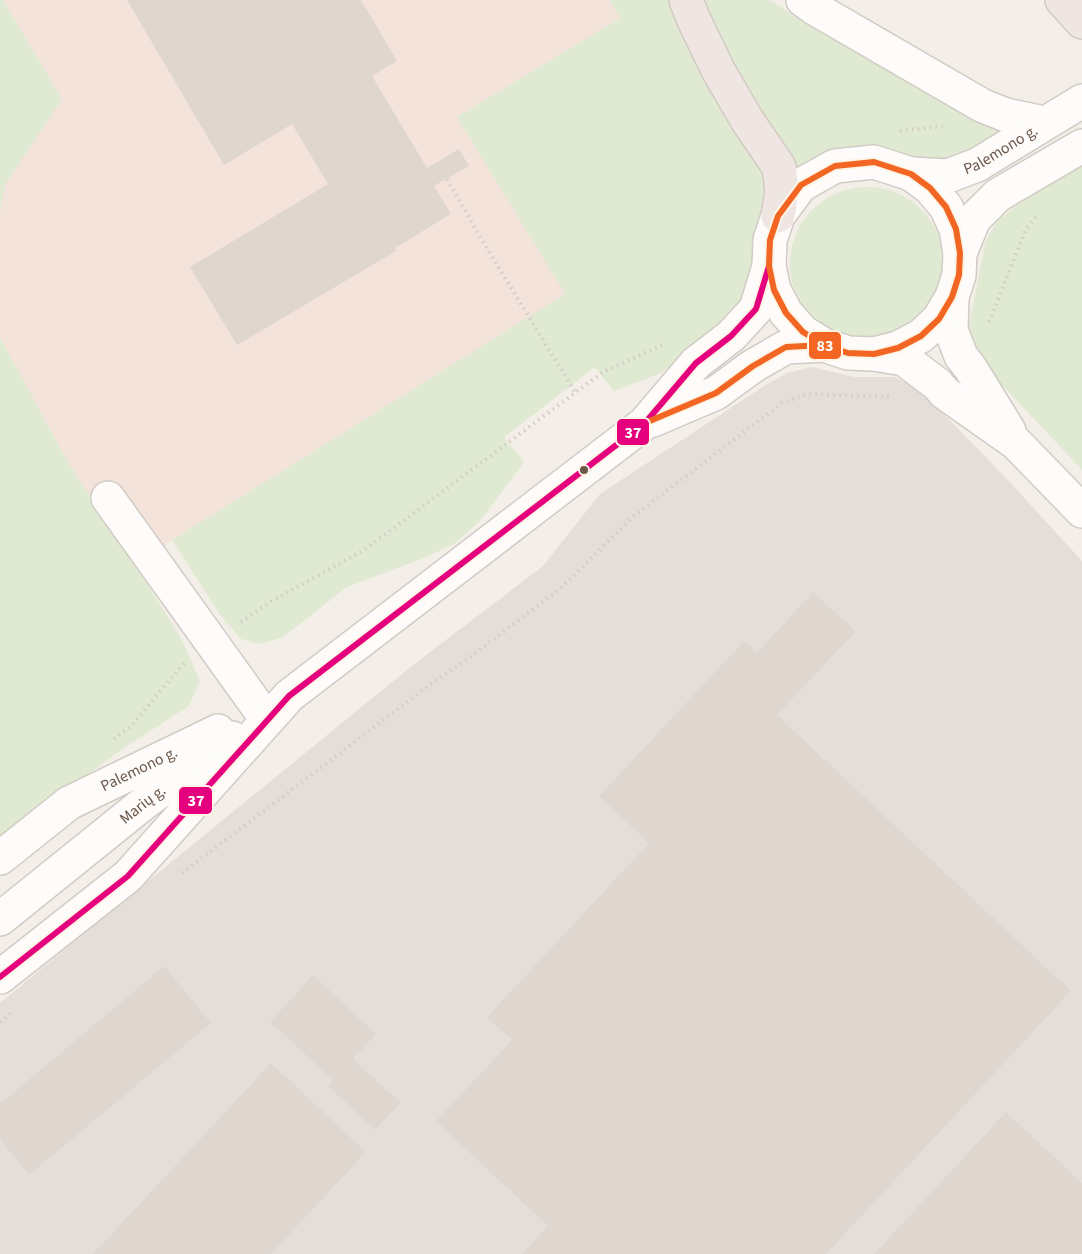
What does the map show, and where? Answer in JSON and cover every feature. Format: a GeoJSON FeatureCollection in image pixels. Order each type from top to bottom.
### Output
{"type":"FeatureCollection","features":[{"type":"Feature","properties":{"kind":"highway"},"geometry":{"type":"LineString","coordinates":[[686,0],[718,70],[747,120],[779,167],[782,191],[778,216]]}},
{"type":"Feature","properties":{"kind":"highway"},"geometry":{"type":"LineString","coordinates":[[1062,0],[1082,22]]}},
{"type":"Feature","properties":{"kind":"street"},"geometry":{"type":"LineString","coordinates":[[803,0],[983,106],[1006,116],[1044,123]]}},
{"type":"Feature","properties":{"kind":"street","name":"Palemono g."},"geometry":{"type":"LineString","coordinates":[[911,174],[948,176],[977,165],[1082,101]]}},
{"type":"Feature","properties":{"kind":"street"},"geometry":{"type":"LineString","coordinates":[[960,253],[974,219],[998,195],[1082,147]]}},
{"type":"Feature","properties":{"kind":"street"},"geometry":{"type":"LineString","coordinates":[[874,354],[898,348],[921,336],[939,319],[952,297],[959,275],[960,253],[956,229],[946,207],[930,188],[911,174],[874,162],[836,166],[801,185],[778,216],[770,240],[769,266],[774,290],[786,313],[803,332],[824,345],[848,353],[904,359],[937,384],[945,393],[1016,443],[1080,511]]}},
{"type":"Feature","properties":{"kind":"street","name":"Palemono g."},"geometry":{"type":"LineString","coordinates":[[0,977],[128,876],[290,696],[645,423],[696,363],[731,336],[756,309],[769,266]]}},
{"type":"Feature","properties":{"kind":"street"},"geometry":{"type":"LineString","coordinates":[[952,297],[951,330],[961,356],[1016,443]]}},
{"type":"Feature","properties":{"kind":"street","name":"Palemono g."},"geometry":{"type":"LineString","coordinates":[[645,423],[716,393],[753,366],[786,347],[824,345]]}},
{"type":"Feature","properties":{"kind":"street"},"geometry":{"type":"LineString","coordinates":[[108,498],[261,710]]}},
{"type":"Feature","properties":{"kind":"street","name":"Palemono g."},"geometry":{"type":"LineString","coordinates":[[0,858],[69,802],[290,696]]}},
{"type":"Feature","properties":{"kind":"street","name":"Marių g."},"geometry":{"type":"LineString","coordinates":[[0,919],[144,803],[290,696]]}},
{"type":"Feature","properties":{"kind":"path"},"geometry":{"type":"LineString","coordinates":[[447,179],[575,392]]}},
{"type":"Feature","properties":{"kind":"path"},"geometry":{"type":"LineString","coordinates":[[113,739],[132,725],[180,666],[211,642],[272,601],[364,550],[603,372],[666,343]]}},
{"type":"Feature","properties":{"kind":"path"},"geometry":{"type":"LineString","coordinates":[[179,876],[561,588],[635,515],[782,403]]}},
{"type":"Feature","properties":{"kind":"path"},"geometry":{"type":"LineString","coordinates":[[0,1022],[12,1011]]}},
{"type":"Feature","properties":{"kind":"shaded area"},"geometry":{"type":"Polygon","coordinates":[[[3,0],[609,0],[620,18],[457,117],[566,294],[172,540],[137,568],[66,459],[0,337],[0,210],[6,183],[62,99],[3,0]]]}},
{"type":"Feature","properties":{"kind":"shaded area"},"geometry":{"type":"Polygon","coordinates":[[[812,367],[854,377],[895,377],[921,391],[1006,478],[1082,561],[1082,1254],[0,1254],[0,1003],[413,665],[543,566],[600,494],[764,386],[787,373],[812,367]]]}},
{"type":"Feature","properties":{"kind":"green space"},"geometry":{"type":"Polygon","coordinates":[[[0,0],[3,0],[62,99],[6,183],[0,210],[0,0]]]}},
{"type":"Feature","properties":{"kind":"green space"},"geometry":{"type":"Polygon","coordinates":[[[609,0],[669,0],[688,47],[717,104],[764,168],[769,192],[751,295],[701,346],[659,374],[614,391],[595,367],[504,437],[524,462],[479,522],[455,543],[429,556],[347,587],[283,637],[259,644],[241,639],[221,616],[172,540],[565,294],[457,117],[620,18],[609,0]]]}},
{"type":"Feature","properties":{"kind":"green space"},"geometry":{"type":"Polygon","coordinates":[[[695,0],[770,0],[803,22],[979,123],[1003,131],[960,165],[795,170],[695,0]]]}},
{"type":"Feature","properties":{"kind":"green space"},"geometry":{"type":"Polygon","coordinates":[[[1082,165],[1082,470],[987,369],[974,348],[969,325],[986,240],[997,222],[1014,207],[1082,165]]]}},
{"type":"Feature","properties":{"kind":"green space"},"geometry":{"type":"Polygon","coordinates":[[[867,187],[882,188],[897,193],[922,209],[938,234],[943,249],[943,279],[938,294],[922,319],[897,335],[882,340],[867,341],[852,340],[837,335],[812,319],[796,294],[791,279],[790,264],[791,249],[796,234],[812,209],[837,193],[852,188],[867,187]]]}},
{"type":"Feature","properties":{"kind":"green space"},"geometry":{"type":"Polygon","coordinates":[[[0,337],[66,459],[182,640],[200,681],[189,706],[119,751],[0,841],[0,337]]]}},
{"type":"Feature","properties":{"kind":"building"},"geometry":{"type":"Polygon","coordinates":[[[127,0],[361,0],[397,61],[372,76],[427,168],[459,149],[469,166],[434,186],[451,214],[395,248],[396,251],[237,345],[190,267],[328,184],[292,124],[224,165],[127,0]]]}},
{"type":"Feature","properties":{"kind":"building"},"geometry":{"type":"Polygon","coordinates":[[[813,592],[856,631],[777,715],[1071,991],[826,1254],[522,1254],[548,1226],[436,1121],[512,1040],[487,1017],[649,843],[599,796],[744,641],[757,653],[813,592]]]}},
{"type":"Feature","properties":{"kind":"building"},"geometry":{"type":"Polygon","coordinates":[[[164,966],[211,1023],[29,1175],[0,1139],[0,1104],[164,966]]]}},
{"type":"Feature","properties":{"kind":"building"},"geometry":{"type":"Polygon","coordinates":[[[313,975],[376,1034],[353,1059],[401,1103],[375,1130],[328,1086],[333,1080],[270,1022],[313,975]]]}},
{"type":"Feature","properties":{"kind":"building"},"geometry":{"type":"Polygon","coordinates":[[[271,1063],[366,1152],[271,1254],[93,1254],[271,1063]]]}},
{"type":"Feature","properties":{"kind":"building"},"geometry":{"type":"Polygon","coordinates":[[[1006,1112],[1082,1183],[1082,1254],[874,1254],[1006,1112]]]}},
{"type":"Feature","properties":{"kind":"transit line","name":"83"},"geometry":{"type":"LineString","coordinates":[[645,423],[716,393],[753,366],[786,347],[824,345],[848,353],[874,354],[898,348],[921,336],[939,319],[952,297],[959,275],[960,253],[956,229],[946,207],[930,188],[911,174],[874,162],[835,166],[801,185],[778,216],[770,240],[769,266],[774,290],[786,313],[803,332],[824,345]]}},
{"type":"Feature","properties":{"kind":"transit line","name":"37"},"geometry":{"type":"LineString","coordinates":[[0,977],[128,876],[289,696],[645,423],[696,363],[731,336],[756,309],[769,266]]}}]}
